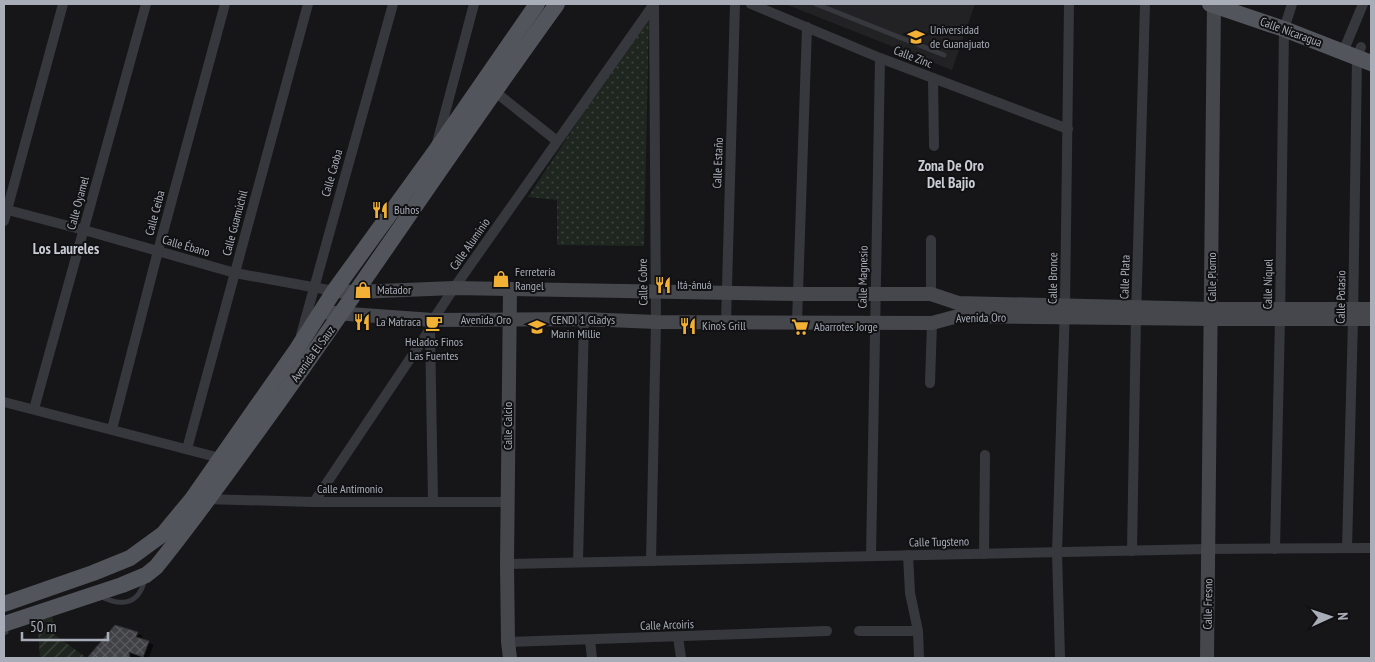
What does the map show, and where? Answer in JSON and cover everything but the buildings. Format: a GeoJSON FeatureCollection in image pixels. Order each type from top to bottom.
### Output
{"type":"FeatureCollection","features":[{"type":"Feature","properties":{"kind":"main road","name":"Avenida El Sauz"},"geometry":{"type":"LineString","coordinates":[[4,604],[130,558],[163,534],[192,499],[297,349],[334,290],[434,154],[536,4]]}},
{"type":"Feature","properties":{"kind":"main road","name":"Avenida El Sauz"},"geometry":{"type":"LineString","coordinates":[[4,627],[122,585],[146,575],[156,567],[208,500],[341,314],[494,91],[557,4]]}},
{"type":"Feature","properties":{"kind":"main road","name":"Calle Nicaragua"},"geometry":{"type":"LineString","coordinates":[[1213,4],[1285,24]]}},
{"type":"Feature","properties":{"kind":"main road","name":"Calle Plomo"},"geometry":{"type":"LineString","coordinates":[[1208,549],[1213,4]]}},
{"type":"Feature","properties":{"kind":"main road","name":"Calle Nicaragua"},"geometry":{"type":"LineString","coordinates":[[1242,4],[1285,24],[1358,52]]}},
{"type":"Feature","properties":{"kind":"main road","name":"Avenida Oro"},"geometry":{"type":"LineString","coordinates":[[334,290],[356,292],[454,288],[656,290],[797,294],[931,294],[958,303],[1065,312]]}},
{"type":"Feature","properties":{"kind":"main road","name":"Calle Calcio"},"geometry":{"type":"LineString","coordinates":[[510,289],[508,320],[507,564],[510,658]]}},
{"type":"Feature","properties":{"kind":"main road","name":"Avenida Oro"},"geometry":{"type":"LineString","coordinates":[[1353,314],[1371,309]]}},
{"type":"Feature","properties":{"kind":"main road","name":"Avenida Oro"},"geometry":{"type":"LineString","coordinates":[[321,312],[432,324],[584,319],[656,322],[932,323],[958,316],[1065,312],[1353,314],[1371,319]]}},
{"type":"Feature","properties":{"kind":"main road","name":"Calle Fresno"},"geometry":{"type":"LineString","coordinates":[[1207,658],[1208,549]]}},
{"type":"Feature","properties":{"kind":"street"},"geometry":{"type":"LineString","coordinates":[[4,221],[5,209],[63,4]]}},
{"type":"Feature","properties":{"kind":"street","name":"Calle Oyamel"},"geometry":{"type":"LineString","coordinates":[[34,409],[146,4]]}},
{"type":"Feature","properties":{"kind":"street","name":"Calle Ceiba"},"geometry":{"type":"LineString","coordinates":[[112,429],[225,4]]}},
{"type":"Feature","properties":{"kind":"street","name":"Calle Guamúchil"},"geometry":{"type":"LineString","coordinates":[[187,449],[308,4]]}},
{"type":"Feature","properties":{"kind":"street","name":"Calle Caoba"},"geometry":{"type":"LineString","coordinates":[[297,349],[393,4]]}},
{"type":"Feature","properties":{"kind":"street"},"geometry":{"type":"LineString","coordinates":[[434,154],[474,4]]}},
{"type":"Feature","properties":{"kind":"street","name":"Calle Aluminio"},"geometry":{"type":"LineString","coordinates":[[314,502],[454,288],[654,4]]}},
{"type":"Feature","properties":{"kind":"street","name":"Calle Cobre"},"geometry":{"type":"LineString","coordinates":[[651,561],[656,322],[654,4]]}},
{"type":"Feature","properties":{"kind":"street","name":"Calle Estaño"},"geometry":{"type":"LineString","coordinates":[[726,322],[735,4]]}},
{"type":"Feature","properties":{"kind":"street","name":"Calle Zinc"},"geometry":{"type":"LineString","coordinates":[[751,4],[880,58],[1068,130]]}},
{"type":"Feature","properties":{"kind":"street","name":"Calle Bronce"},"geometry":{"type":"LineString","coordinates":[[1060,658],[1058,552],[1065,312],[1069,4]]}},
{"type":"Feature","properties":{"kind":"street","name":"Calle Plata"},"geometry":{"type":"LineString","coordinates":[[1132,551],[1136,313],[1145,4]]}},
{"type":"Feature","properties":{"kind":"street"},"geometry":{"type":"LineString","coordinates":[[1285,24],[1292,4]]}},
{"type":"Feature","properties":{"kind":"street"},"geometry":{"type":"LineString","coordinates":[[1358,52],[1362,4]]}},
{"type":"Feature","properties":{"kind":"street","name":"Calle Níquel"},"geometry":{"type":"LineString","coordinates":[[1275,549],[1285,24]]}},
{"type":"Feature","properties":{"kind":"street"},"geometry":{"type":"LineString","coordinates":[[797,322],[807,27]]}},
{"type":"Feature","properties":{"kind":"street","name":"Calle Potasio"},"geometry":{"type":"LineString","coordinates":[[1346,548],[1358,52]]}},
{"type":"Feature","properties":{"kind":"street","name":"Calle Magnesio"},"geometry":{"type":"LineString","coordinates":[[871,556],[874,294],[880,58]]}},
{"type":"Feature","properties":{"kind":"street"},"geometry":{"type":"LineString","coordinates":[[933,78],[934,146]]}},
{"type":"Feature","properties":{"kind":"street"},"geometry":{"type":"LineString","coordinates":[[494,91],[557,141]]}},
{"type":"Feature","properties":{"kind":"street","name":"Calle Ébano"},"geometry":{"type":"LineString","coordinates":[[5,209],[235,273],[313,288],[334,290]]}},
{"type":"Feature","properties":{"kind":"street"},"geometry":{"type":"LineString","coordinates":[[931,240],[931,294]]}},
{"type":"Feature","properties":{"kind":"street"},"geometry":{"type":"LineString","coordinates":[[578,562],[584,319]]}},
{"type":"Feature","properties":{"kind":"street"},"geometry":{"type":"LineString","coordinates":[[930,383],[932,323]]}},
{"type":"Feature","properties":{"kind":"street"},"geometry":{"type":"LineString","coordinates":[[432,324],[433,502]]}},
{"type":"Feature","properties":{"kind":"street"},"geometry":{"type":"LineString","coordinates":[[4,402],[220,458]]}},
{"type":"Feature","properties":{"kind":"street"},"geometry":{"type":"LineString","coordinates":[[984,554],[985,455]]}},
{"type":"Feature","properties":{"kind":"street","name":"Calle Antimonio"},"geometry":{"type":"LineString","coordinates":[[192,499],[314,502],[508,502]]}},
{"type":"Feature","properties":{"kind":"street","name":"Calle Tugsteno"},"geometry":{"type":"LineString","coordinates":[[507,564],[1208,549],[1371,548]]}},
{"type":"Feature","properties":{"kind":"street"},"geometry":{"type":"LineString","coordinates":[[908,556],[910,593],[918,631],[919,658]]}},
{"type":"Feature","properties":{"kind":"street","name":"Calle Arcoiris"},"geometry":{"type":"LineString","coordinates":[[508,642],[827,631]]}},
{"type":"Feature","properties":{"kind":"street"},"geometry":{"type":"LineString","coordinates":[[859,631],[918,631]]}},
{"type":"Feature","properties":{"kind":"street"},"geometry":{"type":"LineString","coordinates":[[678,637],[680,658]]}},
{"type":"Feature","properties":{"kind":"street"},"geometry":{"type":"LineString","coordinates":[[590,640],[592,658]]}},
{"type":"Feature","properties":{"kind":"lane"},"geometry":{"type":"LineString","coordinates":[[816,4],[944,55]]}},
{"type":"Feature","properties":{"kind":"shaded area","name":"Universidad de Guanajuato"},"geometry":{"type":"Polygon","coordinates":[[[785,4],[975,4],[952,70],[785,4]]]}},
{"type":"Feature","properties":{"kind":"shaded area"},"geometry":{"type":"Polygon","coordinates":[[[649,13],[644,246],[557,245],[557,200],[528,197],[649,13]]]}},
{"type":"Feature","properties":{"kind":"shaded area"},"geometry":{"type":"Polygon","coordinates":[[[52,614],[55,635],[87,658],[40,658],[37,618],[52,614]]]}},
{"type":"Feature","properties":{"kind":"place","name":"Universidad de Guanajuato"},"geometry":{"type":"Point","coordinates":[916,37]}},
{"type":"Feature","properties":{"kind":"place","name":"Buhos"},"geometry":{"type":"Point","coordinates":[380,210]}},
{"type":"Feature","properties":{"kind":"place","name":"Ferretería Rangel"},"geometry":{"type":"Point","coordinates":[501,279]}},
{"type":"Feature","properties":{"kind":"place","name":"Itá-ánuá"},"geometry":{"type":"Point","coordinates":[663,285]}},
{"type":"Feature","properties":{"kind":"place","name":"Matador"},"geometry":{"type":"Point","coordinates":[363,290]}},
{"type":"Feature","properties":{"kind":"place","name":"La Matraca"},"geometry":{"type":"Point","coordinates":[362,322]}},
{"type":"Feature","properties":{"kind":"place","name":"Helados Finos Las Fuentes"},"geometry":{"type":"Point","coordinates":[434,323]}},
{"type":"Feature","properties":{"kind":"place","name":"Kino’s Grill"},"geometry":{"type":"Point","coordinates":[688,326]}},
{"type":"Feature","properties":{"kind":"place","name":"CENDI 1 Gladys Marin Millie"},"geometry":{"type":"Point","coordinates":[537,327]}},
{"type":"Feature","properties":{"kind":"place","name":"Abarrotes Jorge"},"geometry":{"type":"Point","coordinates":[800,327]}},
{"type":"Feature","properties":{"kind":"district","name":"Zona De Oro Del Bajio"},"geometry":{"type":"Point","coordinates":[951,174]}},
{"type":"Feature","properties":{"kind":"district","name":"Los Laureles"},"geometry":{"type":"Point","coordinates":[66,249]}}]}
